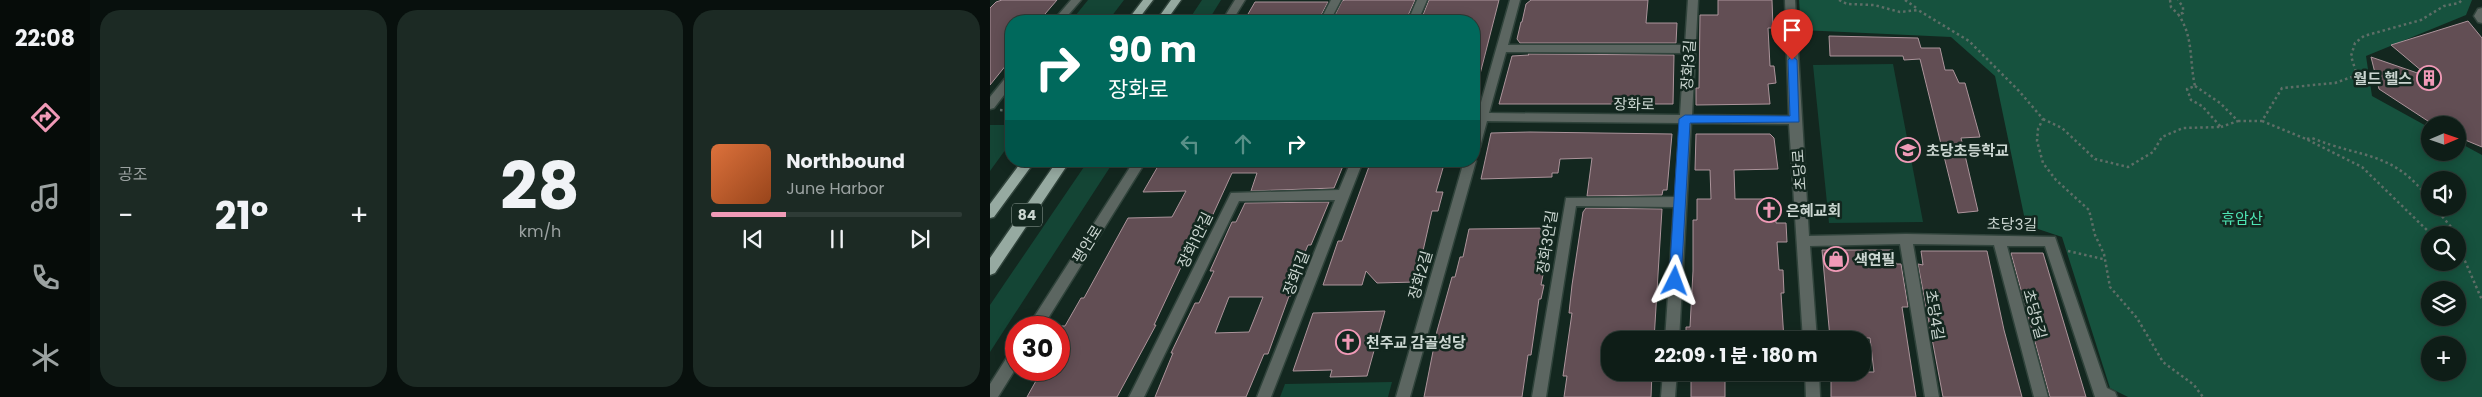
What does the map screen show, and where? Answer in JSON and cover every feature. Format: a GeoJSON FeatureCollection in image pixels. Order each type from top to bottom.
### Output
{"type":"FeatureCollection","features":[{"type":"Feature","properties":{"kind":"main road"},"geometry":{"type":"LineString","coordinates":[[1137,15],[1148,0]]}},
{"type":"Feature","properties":{"kind":"main road"},"geometry":{"type":"LineString","coordinates":[[1165,15],[1176,0]]}},
{"type":"Feature","properties":{"kind":"main road","name":"84"},"geometry":{"type":"LineString","coordinates":[[990,213],[1024,167]]}},
{"type":"Feature","properties":{"kind":"main road","name":"84"},"geometry":{"type":"LineString","coordinates":[[990,269],[1060,167]]}},
{"type":"Feature","properties":{"kind":"street"},"geometry":{"type":"LineString","coordinates":[[1063,15],[1076,0]]}},
{"type":"Feature","properties":{"kind":"street"},"geometry":{"type":"LineString","coordinates":[[1231,15],[1240,0]]}},
{"type":"Feature","properties":{"kind":"street"},"geometry":{"type":"LineString","coordinates":[[1328,15],[1336,0]]}},
{"type":"Feature","properties":{"kind":"street"},"geometry":{"type":"LineString","coordinates":[[1416,15],[1422,0]]}},
{"type":"Feature","properties":{"kind":"street"},"geometry":{"type":"LineString","coordinates":[[1480,111],[1515,0]]}},
{"type":"Feature","properties":{"kind":"street","name":"장화3길"},"geometry":{"type":"LineString","coordinates":[[1673,331],[1693,0]]}},
{"type":"Feature","properties":{"kind":"street","name":"초당로"},"geometry":{"type":"LineString","coordinates":[[1790,0],[1795,120],[1809,331]]}},
{"type":"Feature","properties":{"kind":"street"},"geometry":{"type":"LineString","coordinates":[[2482,11],[2479,16],[2482,20]]}},
{"type":"Feature","properties":{"kind":"street"},"geometry":{"type":"LineString","coordinates":[[1501,48],[1689,49]]}},
{"type":"Feature","properties":{"kind":"street"},"geometry":{"type":"LineString","coordinates":[[995,108],[1005,90]]}},
{"type":"Feature","properties":{"kind":"street","name":"장화로"},"geometry":{"type":"LineString","coordinates":[[1480,117],[1795,120]]}},
{"type":"Feature","properties":{"kind":"street","name":"평안로"},"geometry":{"type":"LineString","coordinates":[[1042,316],[1136,167]]}},
{"type":"Feature","properties":{"kind":"street","name":"장화1길"},"geometry":{"type":"LineString","coordinates":[[1264,397],[1356,167]]}},
{"type":"Feature","properties":{"kind":"street","name":"장화2길"},"geometry":{"type":"LineString","coordinates":[[1403,397],[1468,167]]}},
{"type":"Feature","properties":{"kind":"street","name":"장화1안길"},"geometry":{"type":"LineString","coordinates":[[1136,397],[1235,196],[1344,195]]}},
{"type":"Feature","properties":{"kind":"street","name":"장화3안길"},"geometry":{"type":"LineString","coordinates":[[1539,397],[1570,201],[1680,202]]}},
{"type":"Feature","properties":{"kind":"street","name":"초당3길"},"geometry":{"type":"LineString","coordinates":[[1804,241],[1906,239],[2050,241],[2054,251]]}},
{"type":"Feature","properties":{"kind":"street","name":"초당4길"},"geometry":{"type":"LineString","coordinates":[[1906,239],[1932,397]]}},
{"type":"Feature","properties":{"kind":"street","name":"초당5길"},"geometry":{"type":"LineString","coordinates":[[1998,240],[2041,397]]}},
{"type":"Feature","properties":{"kind":"street"},"geometry":{"type":"LineString","coordinates":[[2054,251],[2101,392],[2110,397]]}},
{"type":"Feature","properties":{"kind":"street"},"geometry":{"type":"LineString","coordinates":[[990,397],[1005,373]]}},
{"type":"Feature","properties":{"kind":"street"},"geometry":{"type":"LineString","coordinates":[[1668,397],[1669,381]]}},
{"type":"Feature","properties":{"kind":"street"},"geometry":{"type":"LineString","coordinates":[[1812,381],[1813,397]]}},
{"type":"Feature","properties":{"kind":"path"},"geometry":{"type":"LineString","coordinates":[[1839,0],[1847,4],[1874,5],[1900,12],[1918,10]]}},
{"type":"Feature","properties":{"kind":"path"},"geometry":{"type":"LineString","coordinates":[[1904,0],[1969,41],[2043,119],[2062,128],[2095,159],[2128,167],[2153,152],[2162,137],[2182,128],[2221,126],[2238,121],[2262,121],[2306,139],[2362,167],[2423,226]]}},
{"type":"Feature","properties":{"kind":"path"},"geometry":{"type":"LineString","coordinates":[[2170,0],[2171,7],[2188,26],[2191,38],[2192,75],[2195,86],[2220,104],[2238,121]]}},
{"type":"Feature","properties":{"kind":"path"},"geometry":{"type":"LineString","coordinates":[[2178,0],[2184,7],[2183,13],[2178,14]]}},
{"type":"Feature","properties":{"kind":"path"},"geometry":{"type":"LineString","coordinates":[[2262,121],[2282,88],[2335,83],[2357,76],[2351,56],[2355,43],[2364,36],[2421,20],[2444,6],[2459,3],[2462,0]]}},
{"type":"Feature","properties":{"kind":"path"},"geometry":{"type":"LineString","coordinates":[[2195,86],[2187,89],[2191,100],[2202,106],[2221,126]]}},
{"type":"Feature","properties":{"kind":"path"},"geometry":{"type":"LineString","coordinates":[[2043,119],[2038,125],[2038,154],[2043,166],[2089,210],[2093,220],[2095,236],[2104,254],[2103,259],[2110,287],[2137,318],[2163,362],[2194,385],[2203,397]]}},
{"type":"Feature","properties":{"kind":"path"},"geometry":{"type":"LineString","coordinates":[[2306,139],[2312,138],[2377,157],[2399,169],[2421,188]]}},
{"type":"Feature","properties":{"kind":"path"},"geometry":{"type":"LineString","coordinates":[[2442,216],[2450,226]]}},
{"type":"Feature","properties":{"kind":"path"},"geometry":{"type":"LineString","coordinates":[[2054,251],[2071,251],[2103,259]]}},
{"type":"Feature","properties":{"kind":"path"},"geometry":{"type":"LineString","coordinates":[[2466,263],[2482,300]]}},
{"type":"Feature","properties":{"kind":"green space"},"geometry":{"type":"Polygon","coordinates":[[[1088,0],[1124,0],[1113,15],[1076,15],[1088,0]]]}},
{"type":"Feature","properties":{"kind":"green space"},"geometry":{"type":"Polygon","coordinates":[[[1202,0],[1221,0],[1212,15],[1192,15],[1202,0]]]}},
{"type":"Feature","properties":{"kind":"green space","name":"휴암산"},"geometry":{"type":"Polygon","coordinates":[[[1799,0],[2472,0],[2466,15],[2366,56],[2372,96],[2421,123],[2421,161],[2466,161],[2466,146],[2482,155],[2482,397],[2128,397],[2110,388],[2062,237],[2026,225],[1995,76],[1951,37],[1801,30],[1799,0]]]}},
{"type":"Feature","properties":{"kind":"green space"},"geometry":{"type":"Polygon","coordinates":[[[1893,64],[1923,222],[1829,223],[1813,65],[1893,64]]]}},
{"type":"Feature","properties":{"kind":"green space"},"geometry":{"type":"Polygon","coordinates":[[[990,125],[1005,125],[1005,150],[990,171],[990,125]]]}},
{"type":"Feature","properties":{"kind":"green space"},"geometry":{"type":"Polygon","coordinates":[[[1084,167],[1110,167],[1013,316],[1005,316],[1005,329],[990,352],[990,305],[1084,167]]]}},
{"type":"Feature","properties":{"kind":"green space"},"geometry":{"type":"Polygon","coordinates":[[[1392,382],[1388,397],[1280,397],[1285,384],[1392,382]]]}},
{"type":"Feature","properties":{"kind":"building"},"geometry":{"type":"Polygon","coordinates":[[[1002,0],[1057,0],[1044,15],[1005,15],[1005,66],[990,85],[990,8],[996,2],[1002,0]]]}},
{"type":"Feature","properties":{"kind":"building"},"geometry":{"type":"Polygon","coordinates":[[[1415,0],[1408,15],[1335,15],[1342,1],[1415,0]]]}},
{"type":"Feature","properties":{"kind":"building"},"geometry":{"type":"Polygon","coordinates":[[[1429,0],[1499,0],[1480,74],[1480,15],[1423,15],[1429,0]]]}},
{"type":"Feature","properties":{"kind":"building"},"geometry":{"type":"Polygon","coordinates":[[[1531,0],[1648,0],[1646,23],[1677,23],[1676,43],[1520,43],[1517,39],[1521,22],[1526,4],[1531,0]]]}},
{"type":"Feature","properties":{"kind":"building"},"geometry":{"type":"Polygon","coordinates":[[[1718,0],[1772,0],[1773,28],[1768,28],[1770,66],[1774,66],[1776,83],[1768,84],[1770,104],[1696,105],[1696,88],[1699,88],[1700,15],[1718,15],[1718,0]]]}},
{"type":"Feature","properties":{"kind":"building"},"geometry":{"type":"Polygon","coordinates":[[[1255,2],[1328,2],[1321,15],[1247,15],[1255,2]]]}},
{"type":"Feature","properties":{"kind":"building","name":"월드 헬스"},"geometry":{"type":"Polygon","coordinates":[[[2468,21],[2482,38],[2482,147],[2466,140],[2466,116],[2421,116],[2379,89],[2371,57],[2429,77],[2391,45],[2468,21]]]}},
{"type":"Feature","properties":{"kind":"building"},"geometry":{"type":"Polygon","coordinates":[[[1829,36],[1918,38],[1921,48],[1940,48],[1945,70],[1953,70],[1959,83],[1965,83],[1980,137],[1961,138],[1978,211],[1958,213],[1920,59],[1904,60],[1903,56],[1830,56],[1829,36]]]}},
{"type":"Feature","properties":{"kind":"building"},"geometry":{"type":"Polygon","coordinates":[[[1528,54],[1674,55],[1673,104],[1499,104],[1512,56],[1528,54]]]}},
{"type":"Feature","properties":{"kind":"building"},"geometry":{"type":"Polygon","coordinates":[[[1491,133],[1672,134],[1667,190],[1663,190],[1662,195],[1587,196],[1592,158],[1560,159],[1558,173],[1552,173],[1552,177],[1481,179],[1491,133]]]}},
{"type":"Feature","properties":{"kind":"building"},"geometry":{"type":"Polygon","coordinates":[[[1696,134],[1770,134],[1774,138],[1778,169],[1734,170],[1735,199],[1775,199],[1776,223],[1786,223],[1787,242],[1777,242],[1779,270],[1783,270],[1784,293],[1781,293],[1783,331],[1686,331],[1686,327],[1690,327],[1693,220],[1697,220],[1697,199],[1711,199],[1710,170],[1695,170],[1696,134]]]}},
{"type":"Feature","properties":{"kind":"building"},"geometry":{"type":"Polygon","coordinates":[[[1158,167],[1343,167],[1334,188],[1251,191],[1257,173],[1232,173],[1204,234],[1201,234],[1188,263],[1183,263],[1154,325],[1156,325],[1117,397],[1027,397],[1036,381],[1070,381],[1070,317],[1081,298],[1084,298],[1128,218],[1172,217],[1186,191],[1143,192],[1158,167]]]}},
{"type":"Feature","properties":{"kind":"building"},"geometry":{"type":"Polygon","coordinates":[[[1369,167],[1443,167],[1436,192],[1443,192],[1438,211],[1432,211],[1416,282],[1377,283],[1366,271],[1362,285],[1323,285],[1338,241],[1342,241],[1369,167]]]}},
{"type":"Feature","properties":{"kind":"building"},"geometry":{"type":"Polygon","coordinates":[[[1329,202],[1294,279],[1297,279],[1268,354],[1264,354],[1246,397],[1155,397],[1173,353],[1171,353],[1195,303],[1199,303],[1214,271],[1210,271],[1232,222],[1236,222],[1245,203],[1329,202]],[[1229,297],[1215,333],[1249,332],[1263,297],[1229,297]]]}},
{"type":"Feature","properties":{"kind":"building"},"geometry":{"type":"Polygon","coordinates":[[[1586,208],[1662,209],[1655,331],[1601,331],[1601,381],[1652,381],[1651,397],[1564,397],[1567,376],[1563,376],[1572,313],[1569,313],[1583,212],[1586,208]]]}},
{"type":"Feature","properties":{"kind":"building"},"geometry":{"type":"Polygon","coordinates":[[[1552,228],[1541,285],[1544,285],[1541,299],[1539,299],[1531,355],[1528,355],[1522,397],[1424,397],[1437,331],[1452,277],[1455,277],[1460,257],[1463,257],[1469,229],[1552,228]]]}},
{"type":"Feature","properties":{"kind":"building"},"geometry":{"type":"Polygon","coordinates":[[[1822,250],[1893,250],[1896,264],[1901,264],[1908,307],[1902,307],[1916,397],[1831,397],[1831,381],[1871,381],[1871,372],[1874,372],[1871,331],[1829,331],[1822,250]]]}},
{"type":"Feature","properties":{"kind":"building"},"geometry":{"type":"Polygon","coordinates":[[[1921,251],[1987,251],[2004,330],[2022,397],[1943,397],[1918,264],[1923,265],[1921,251]]]}},
{"type":"Feature","properties":{"kind":"building"},"geometry":{"type":"Polygon","coordinates":[[[2011,253],[2043,253],[2086,397],[2050,397],[2011,253]]]}},
{"type":"Feature","properties":{"kind":"building"},"geometry":{"type":"Polygon","coordinates":[[[1385,311],[1367,376],[1330,377],[1332,370],[1293,371],[1313,313],[1385,311]]]}},
{"type":"Feature","properties":{"kind":"building"},"geometry":{"type":"Polygon","coordinates":[[[1691,381],[1725,381],[1725,397],[1691,397],[1691,381]]]}},
{"type":"Feature","properties":{"kind":"place","name":"월드 헬스"},"geometry":{"type":"Point","coordinates":[2429,78]}},
{"type":"Feature","properties":{"kind":"place","name":"초당초등학교"},"geometry":{"type":"Point","coordinates":[1908,150]}},
{"type":"Feature","properties":{"kind":"place","name":"은혜교회"},"geometry":{"type":"Point","coordinates":[1769,210]}},
{"type":"Feature","properties":{"kind":"place","name":"색연필"},"geometry":{"type":"Point","coordinates":[1836,259]}},
{"type":"Feature","properties":{"kind":"place","name":"천주교 감골성당"},"geometry":{"type":"Point","coordinates":[1348,342]}},
{"type":"Feature","properties":{"kind":"route"},"geometry":{"type":"LineString","coordinates":[[1675,281],[1685,119],[1795,120],[1792,60]]}}]}
